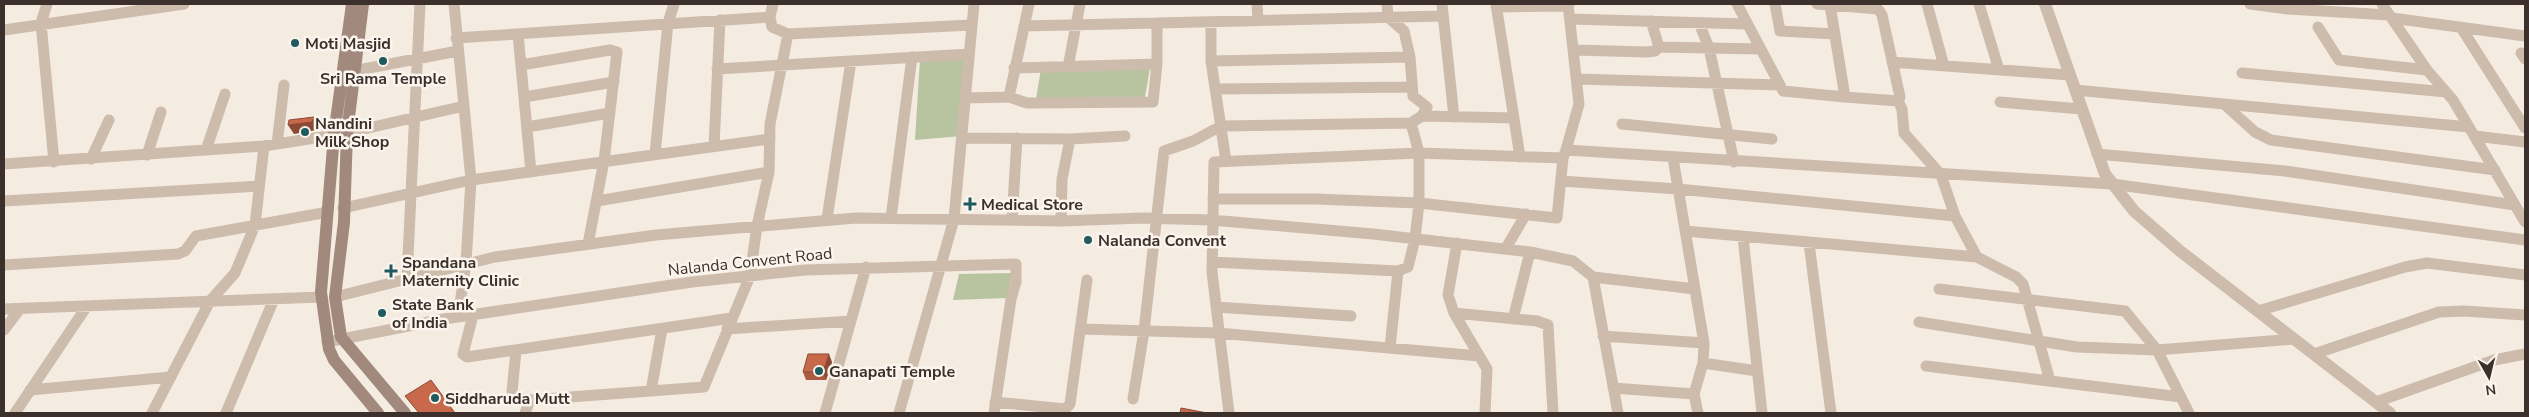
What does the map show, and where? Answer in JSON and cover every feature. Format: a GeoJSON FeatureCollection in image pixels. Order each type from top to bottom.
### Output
{"type":"FeatureCollection","features":[{"type":"Feature","properties":{"kind":"main road"},"geometry":{"type":"LineString","coordinates":[[352,4],[341,134],[343,208],[335,297],[341,337],[405,413]]}},
{"type":"Feature","properties":{"kind":"main road"},"geometry":{"type":"LineString","coordinates":[[363,4],[328,212],[322,297],[327,342],[334,360],[378,413]]}},
{"type":"Feature","properties":{"kind":"street"},"geometry":{"type":"LineString","coordinates":[[47,4],[41,23],[54,162]]}},
{"type":"Feature","properties":{"kind":"street"},"geometry":{"type":"LineString","coordinates":[[4,30],[41,23],[184,4]]}},
{"type":"Feature","properties":{"kind":"street"},"geometry":{"type":"LineString","coordinates":[[407,278],[420,4]]}},
{"type":"Feature","properties":{"kind":"street"},"geometry":{"type":"LineString","coordinates":[[458,317],[466,263],[471,180],[454,5],[465,4]]}},
{"type":"Feature","properties":{"kind":"street"},"geometry":{"type":"LineString","coordinates":[[655,154],[668,23],[674,4]]}},
{"type":"Feature","properties":{"kind":"street"},"geometry":{"type":"LineString","coordinates":[[773,4],[770,16],[772,27],[788,34],[972,25]]}},
{"type":"Feature","properties":{"kind":"street"},"geometry":{"type":"LineString","coordinates":[[900,413],[954,220],[974,4]]}},
{"type":"Feature","properties":{"kind":"street"},"geometry":{"type":"LineString","coordinates":[[1008,97],[1029,4]]}},
{"type":"Feature","properties":{"kind":"street"},"geometry":{"type":"LineString","coordinates":[[1068,66],[1080,4]]}},
{"type":"Feature","properties":{"kind":"street"},"geometry":{"type":"LineString","coordinates":[[1256,4],[1258,21]]}},
{"type":"Feature","properties":{"kind":"street"},"geometry":{"type":"LineString","coordinates":[[1133,398],[1144,331],[1164,151],[1193,141],[1221,126],[1411,123],[1422,116],[1427,107],[1413,96],[1410,57],[1404,31],[1388,17],[1387,4]]}},
{"type":"Feature","properties":{"kind":"street"},"geometry":{"type":"LineString","coordinates":[[1442,4],[1454,117]]}},
{"type":"Feature","properties":{"kind":"street"},"geometry":{"type":"LineString","coordinates":[[1737,4],[1779,85],[1787,93],[1898,101]]}},
{"type":"Feature","properties":{"kind":"street"},"geometry":{"type":"LineString","coordinates":[[1775,4],[1780,31],[1835,34]]}},
{"type":"Feature","properties":{"kind":"street"},"geometry":{"type":"LineString","coordinates":[[1816,4],[1878,9],[1882,15],[1900,97],[1898,101],[1902,108],[1904,133],[1941,175],[1956,216],[1977,257]]}},
{"type":"Feature","properties":{"kind":"street"},"geometry":{"type":"LineString","coordinates":[[1830,4],[1845,97]]}},
{"type":"Feature","properties":{"kind":"street"},"geometry":{"type":"LineString","coordinates":[[1927,4],[1944,66]]}},
{"type":"Feature","properties":{"kind":"street"},"geometry":{"type":"LineString","coordinates":[[1979,4],[1999,70]]}},
{"type":"Feature","properties":{"kind":"street"},"geometry":{"type":"LineString","coordinates":[[2045,4],[2097,154],[2112,184],[2134,211],[2180,251],[2390,413]]}},
{"type":"Feature","properties":{"kind":"street"},"geometry":{"type":"LineString","coordinates":[[2250,4],[2390,17],[2462,29],[2525,36]]}},
{"type":"Feature","properties":{"kind":"street"},"geometry":{"type":"LineString","coordinates":[[2382,4],[2427,70],[2446,92],[2525,222]]}},
{"type":"Feature","properties":{"kind":"street"},"geometry":{"type":"LineString","coordinates":[[1213,199],[1315,198],[1419,203],[1557,218],[1565,154],[1580,104],[1569,5],[1496,5],[1520,156]]}},
{"type":"Feature","properties":{"kind":"street"},"geometry":{"type":"LineString","coordinates":[[456,38],[770,16]]}},
{"type":"Feature","properties":{"kind":"street"},"geometry":{"type":"LineString","coordinates":[[1024,26],[1443,16]]}},
{"type":"Feature","properties":{"kind":"street"},"geometry":{"type":"LineString","coordinates":[[1570,19],[1746,24]]}},
{"type":"Feature","properties":{"kind":"street"},"geometry":{"type":"LineString","coordinates":[[714,146],[720,20]]}},
{"type":"Feature","properties":{"kind":"street"},"geometry":{"type":"LineString","coordinates":[[1651,21],[1659,47]]}},
{"type":"Feature","properties":{"kind":"street"},"geometry":{"type":"LineString","coordinates":[[965,98],[1008,97],[1027,103],[1152,102],[1157,64],[1157,23]]}},
{"type":"Feature","properties":{"kind":"street"},"geometry":{"type":"LineString","coordinates":[[1211,23],[1211,61],[1226,161]]}},
{"type":"Feature","properties":{"kind":"street"},"geometry":{"type":"LineString","coordinates":[[1699,23],[1709,48],[1734,162]]}},
{"type":"Feature","properties":{"kind":"street"},"geometry":{"type":"LineString","coordinates":[[2318,27],[2339,60],[2427,70]]}},
{"type":"Feature","properties":{"kind":"street"},"geometry":{"type":"LineString","coordinates":[[2462,29],[2525,128]]}},
{"type":"Feature","properties":{"kind":"street"},"geometry":{"type":"LineString","coordinates":[[518,34],[531,172]]}},
{"type":"Feature","properties":{"kind":"street"},"geometry":{"type":"LineString","coordinates":[[516,351],[512,391],[516,398],[530,400],[704,387],[750,276],[757,226],[769,172],[770,124],[788,34]]}},
{"type":"Feature","properties":{"kind":"street"},"geometry":{"type":"LineString","coordinates":[[1659,47],[1760,49]]}},
{"type":"Feature","properties":{"kind":"street"},"geometry":{"type":"LineString","coordinates":[[1574,50],[1655,52],[1659,47]]}},
{"type":"Feature","properties":{"kind":"street"},"geometry":{"type":"LineString","coordinates":[[521,65],[616,50],[604,161],[588,244]]}},
{"type":"Feature","properties":{"kind":"street"},"geometry":{"type":"LineString","coordinates":[[352,71],[458,51]]}},
{"type":"Feature","properties":{"kind":"street"},"geometry":{"type":"LineString","coordinates":[[717,69],[969,54]]}},
{"type":"Feature","properties":{"kind":"street"},"geometry":{"type":"LineString","coordinates":[[891,218],[912,57]]}},
{"type":"Feature","properties":{"kind":"street"},"geometry":{"type":"LineString","coordinates":[[1211,61],[1410,57]]}},
{"type":"Feature","properties":{"kind":"street"},"geometry":{"type":"LineString","coordinates":[[828,219],[852,61]]}},
{"type":"Feature","properties":{"kind":"street"},"geometry":{"type":"LineString","coordinates":[[1892,62],[2070,75]]}},
{"type":"Feature","properties":{"kind":"street"},"geometry":{"type":"LineString","coordinates":[[1014,68],[1157,64]]}},
{"type":"Feature","properties":{"kind":"street"},"geometry":{"type":"LineString","coordinates":[[2242,73],[2446,92]]}},
{"type":"Feature","properties":{"kind":"street"},"geometry":{"type":"LineString","coordinates":[[1577,80],[1779,85]]}},
{"type":"Feature","properties":{"kind":"street"},"geometry":{"type":"LineString","coordinates":[[524,97],[614,82]]}},
{"type":"Feature","properties":{"kind":"street"},"geometry":{"type":"LineString","coordinates":[[277,144],[284,85]]}},
{"type":"Feature","properties":{"kind":"street"},"geometry":{"type":"LineString","coordinates":[[1215,89],[1412,87]]}},
{"type":"Feature","properties":{"kind":"street"},"geometry":{"type":"LineString","coordinates":[[2075,90],[2224,104],[2472,132],[2525,142]]}},
{"type":"Feature","properties":{"kind":"street"},"geometry":{"type":"LineString","coordinates":[[206,150],[225,94]]}},
{"type":"Feature","properties":{"kind":"street"},"geometry":{"type":"LineString","coordinates":[[2000,102],[2081,109]]}},
{"type":"Feature","properties":{"kind":"street"},"geometry":{"type":"LineString","coordinates":[[2224,104],[2255,132],[2270,140],[2495,170]]}},
{"type":"Feature","properties":{"kind":"street"},"geometry":{"type":"LineString","coordinates":[[4,164],[264,146],[341,134],[464,106]]}},
{"type":"Feature","properties":{"kind":"street"},"geometry":{"type":"LineString","coordinates":[[147,154],[162,112]]}},
{"type":"Feature","properties":{"kind":"street"},"geometry":{"type":"LineString","coordinates":[[527,127],[610,113]]}},
{"type":"Feature","properties":{"kind":"street"},"geometry":{"type":"LineString","coordinates":[[1422,116],[1514,118]]}},
{"type":"Feature","properties":{"kind":"street"},"geometry":{"type":"LineString","coordinates":[[91,159],[109,120]]}},
{"type":"Feature","properties":{"kind":"street"},"geometry":{"type":"LineString","coordinates":[[1212,262],[1398,271],[1408,267],[1415,239],[1419,203],[1419,152],[1411,123]]}},
{"type":"Feature","properties":{"kind":"street"},"geometry":{"type":"LineString","coordinates":[[1622,124],[1772,139]]}},
{"type":"Feature","properties":{"kind":"street"},"geometry":{"type":"LineString","coordinates":[[962,138],[1070,139],[1125,136]]}},
{"type":"Feature","properties":{"kind":"street"},"geometry":{"type":"LineString","coordinates":[[1012,220],[1017,138]]}},
{"type":"Feature","properties":{"kind":"street"},"geometry":{"type":"LineString","coordinates":[[343,208],[471,180],[770,139]]}},
{"type":"Feature","properties":{"kind":"street"},"geometry":{"type":"LineString","coordinates":[[1061,221],[1062,179],[1070,139]]}},
{"type":"Feature","properties":{"kind":"street"},"geometry":{"type":"LineString","coordinates":[[152,413],[210,301],[235,273],[255,225],[264,146]]}},
{"type":"Feature","properties":{"kind":"street"},"geometry":{"type":"LineString","coordinates":[[1229,413],[1218,333],[1212,262],[1214,162],[1419,152],[1520,156],[1565,154],[1673,158],[2112,184],[2525,240]]}},
{"type":"Feature","properties":{"kind":"street"},"geometry":{"type":"LineString","coordinates":[[2097,154],[2285,171],[2515,205]]}},
{"type":"Feature","properties":{"kind":"street"},"geometry":{"type":"LineString","coordinates":[[1673,158],[1704,343],[1703,363],[1694,394],[1698,413]]}},
{"type":"Feature","properties":{"kind":"street"},"geometry":{"type":"LineString","coordinates":[[597,201],[769,172]]}},
{"type":"Feature","properties":{"kind":"street"},"geometry":{"type":"LineString","coordinates":[[1561,181],[1678,189],[1956,216]]}},
{"type":"Feature","properties":{"kind":"street"},"geometry":{"type":"LineString","coordinates":[[4,201],[259,186]]}},
{"type":"Feature","properties":{"kind":"street"},"geometry":{"type":"LineString","coordinates":[[4,265],[178,254],[185,251],[196,236],[328,212]]}},
{"type":"Feature","properties":{"kind":"street"},"geometry":{"type":"LineString","coordinates":[[1506,248],[1526,214]]}},
{"type":"Feature","properties":{"kind":"street"},"geometry":{"type":"LineString","coordinates":[[335,297],[466,263],[656,235],[828,219],[891,218],[1061,221],[1158,218],[1212,220],[1506,248],[1574,261],[1585,266],[1593,277],[1618,413]]}},
{"type":"Feature","properties":{"kind":"street"},"geometry":{"type":"LineString","coordinates":[[1685,231],[1977,257],[2020,280],[2041,342],[2050,381]]}},
{"type":"Feature","properties":{"kind":"street"},"geometry":{"type":"LineString","coordinates":[[1743,237],[1762,413]]}},
{"type":"Feature","properties":{"kind":"street"},"geometry":{"type":"LineString","coordinates":[[1457,243],[1448,300],[1487,369],[1485,413]]}},
{"type":"Feature","properties":{"kind":"street"},"geometry":{"type":"LineString","coordinates":[[1809,243],[1831,413]]}},
{"type":"Feature","properties":{"kind":"street"},"geometry":{"type":"LineString","coordinates":[[1512,319],[1530,252]]}},
{"type":"Feature","properties":{"kind":"street"},"geometry":{"type":"LineString","coordinates":[[2258,311],[2427,263],[2525,275]]}},
{"type":"Feature","properties":{"kind":"street","name":"Nalanda Convent Road"},"geometry":{"type":"LineString","coordinates":[[327,342],[341,337],[458,317],[750,276],[805,270],[866,267],[1016,264],[1016,282],[1011,299],[994,408]]}},
{"type":"Feature","properties":{"kind":"street"},"geometry":{"type":"LineString","coordinates":[[826,413],[866,267]]}},
{"type":"Feature","properties":{"kind":"street"},"geometry":{"type":"LineString","coordinates":[[1390,348],[1398,271]]}},
{"type":"Feature","properties":{"kind":"street"},"geometry":{"type":"LineString","coordinates":[[1593,277],[1695,288]]}},
{"type":"Feature","properties":{"kind":"street"},"geometry":{"type":"LineString","coordinates":[[994,408],[1065,409],[1070,404],[1087,280]]}},
{"type":"Feature","properties":{"kind":"street"},"geometry":{"type":"LineString","coordinates":[[1940,289],[2125,311],[2157,350],[2189,413]]}},
{"type":"Feature","properties":{"kind":"street"},"geometry":{"type":"LineString","coordinates":[[4,309],[322,297]]}},
{"type":"Feature","properties":{"kind":"street"},"geometry":{"type":"LineString","coordinates":[[226,413],[274,299]]}},
{"type":"Feature","properties":{"kind":"street"},"geometry":{"type":"LineString","coordinates":[[15,413],[87,306]]}},
{"type":"Feature","properties":{"kind":"street"},"geometry":{"type":"LineString","coordinates":[[1216,306],[1351,316]]}},
{"type":"Feature","properties":{"kind":"street"},"geometry":{"type":"LineString","coordinates":[[4,330],[20,309]]}},
{"type":"Feature","properties":{"kind":"street"},"geometry":{"type":"LineString","coordinates":[[2314,354],[2439,312],[2464,311],[2525,315]]}},
{"type":"Feature","properties":{"kind":"street"},"geometry":{"type":"LineString","coordinates":[[1454,313],[1537,321],[1548,325],[1552,413]]}},
{"type":"Feature","properties":{"kind":"street"},"geometry":{"type":"LineString","coordinates":[[473,315],[463,354],[467,358],[662,329],[729,324],[851,321]]}},
{"type":"Feature","properties":{"kind":"street"},"geometry":{"type":"LineString","coordinates":[[1919,322],[2078,347],[2157,350],[2294,339]]}},
{"type":"Feature","properties":{"kind":"street"},"geometry":{"type":"LineString","coordinates":[[651,391],[662,329]]}},
{"type":"Feature","properties":{"kind":"street"},"geometry":{"type":"LineString","coordinates":[[1080,329],[1218,333],[1479,356]]}},
{"type":"Feature","properties":{"kind":"street"},"geometry":{"type":"LineString","coordinates":[[1604,336],[1704,343]]}},
{"type":"Feature","properties":{"kind":"street"},"geometry":{"type":"LineString","coordinates":[[2376,402],[2494,360],[2525,354]]}},
{"type":"Feature","properties":{"kind":"street"},"geometry":{"type":"LineString","coordinates":[[1703,363],[1757,371]]}},
{"type":"Feature","properties":{"kind":"street"},"geometry":{"type":"LineString","coordinates":[[1926,366],[2181,397]]}},
{"type":"Feature","properties":{"kind":"street"},"geometry":{"type":"LineString","coordinates":[[30,390],[171,377]]}},
{"type":"Feature","properties":{"kind":"street"},"geometry":{"type":"LineString","coordinates":[[1613,388],[1694,394]]}},
{"type":"Feature","properties":{"kind":"street"},"geometry":{"type":"LineString","coordinates":[[525,413],[530,400]]}},
{"type":"Feature","properties":{"kind":"green space"},"geometry":{"type":"Polygon","coordinates":[[[964,55],[962,136],[915,140],[920,59],[964,55]]]}},
{"type":"Feature","properties":{"kind":"green space"},"geometry":{"type":"Polygon","coordinates":[[[1150,68],[1145,97],[1036,99],[1041,69],[1150,68]]]}},
{"type":"Feature","properties":{"kind":"green space"},"geometry":{"type":"Polygon","coordinates":[[[1012,273],[1007,298],[953,300],[959,274],[1012,273]]]}},
{"type":"Feature","properties":{"kind":"building"},"geometry":{"type":"Polygon","coordinates":[[[314,117],[312,122],[288,125],[289,120],[314,117]]]}},
{"type":"Feature","properties":{"kind":"building"},"geometry":{"type":"Polygon","coordinates":[[[808,354],[829,354],[823,372],[803,372],[808,354]]]}},
{"type":"Feature","properties":{"kind":"building"},"geometry":{"type":"Polygon","coordinates":[[[431,380],[455,413],[419,413],[405,396],[431,380]]]}},
{"type":"Feature","properties":{"kind":"building"},"geometry":{"type":"Polygon","coordinates":[[[1181,408],[1207,413],[1180,413],[1181,408]]]}},
{"type":"Feature","properties":{"kind":"place","name":"Moti Masjid"},"geometry":{"type":"Point","coordinates":[295,43]}},
{"type":"Feature","properties":{"kind":"place","name":"Sri Rama Temple"},"geometry":{"type":"Point","coordinates":[383,61]}},
{"type":"Feature","properties":{"kind":"place","name":"Nandini Milk Shop"},"geometry":{"type":"Point","coordinates":[305,132]}},
{"type":"Feature","properties":{"kind":"place","name":"Medical Store"},"geometry":{"type":"Point","coordinates":[970,204]}},
{"type":"Feature","properties":{"kind":"place","name":"Nalanda Convent"},"geometry":{"type":"Point","coordinates":[1088,240]}},
{"type":"Feature","properties":{"kind":"place","name":"Spandana Maternity Clinic"},"geometry":{"type":"Point","coordinates":[391,271]}},
{"type":"Feature","properties":{"kind":"place","name":"State Bank of India"},"geometry":{"type":"Point","coordinates":[382,313]}},
{"type":"Feature","properties":{"kind":"place","name":"Ganapati Temple"},"geometry":{"type":"Point","coordinates":[819,371]}},
{"type":"Feature","properties":{"kind":"place","name":"Siddharuda Mutt"},"geometry":{"type":"Point","coordinates":[435,398]}}]}
